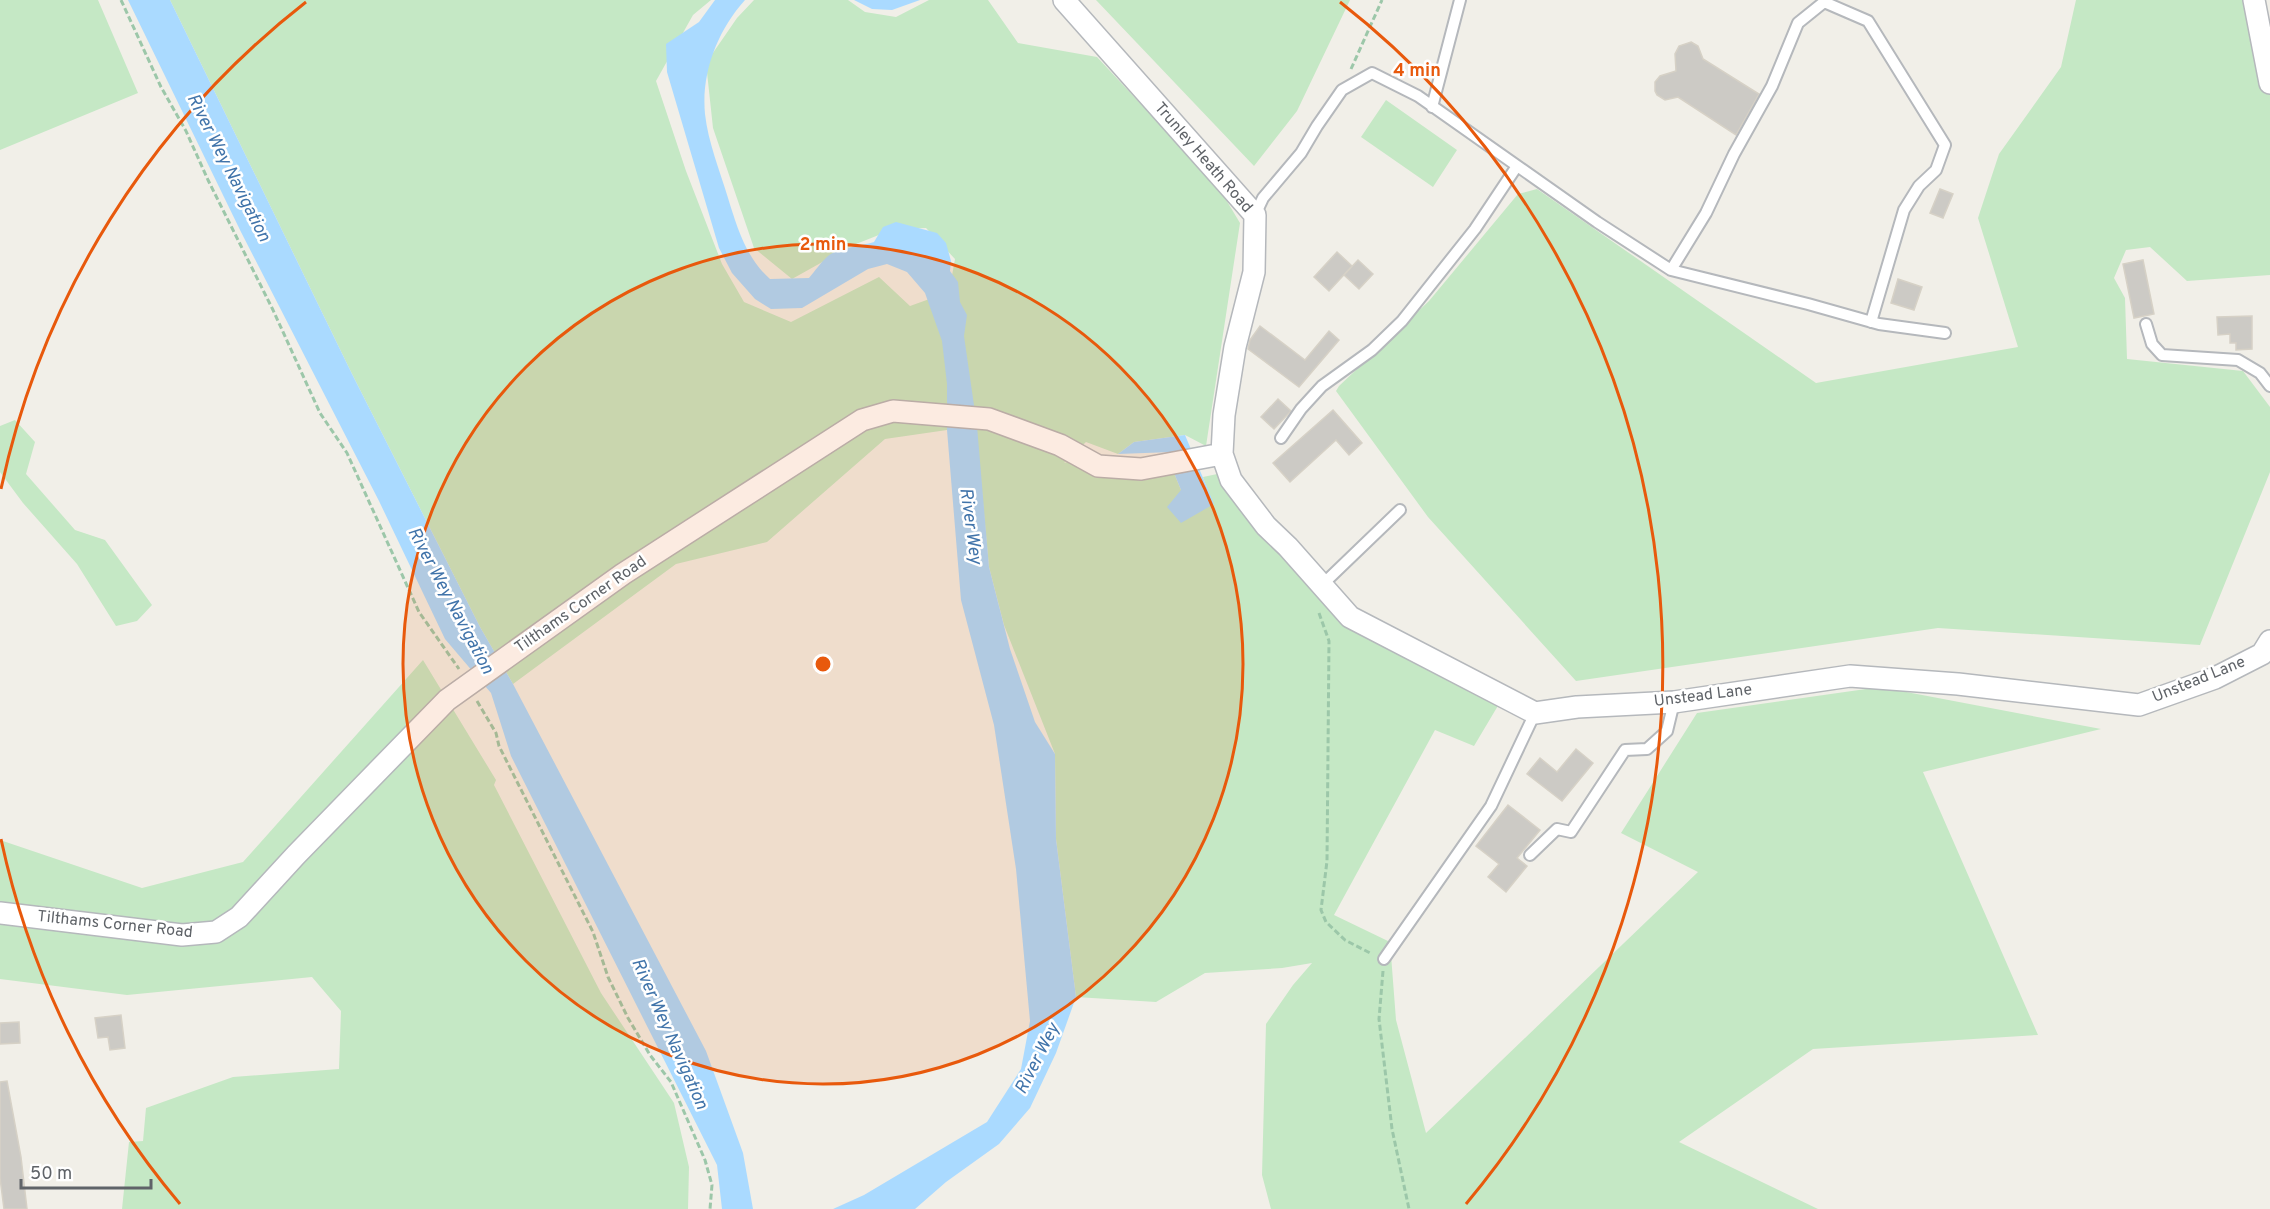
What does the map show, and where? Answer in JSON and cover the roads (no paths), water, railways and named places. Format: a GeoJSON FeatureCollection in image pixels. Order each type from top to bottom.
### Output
{"type":"FeatureCollection","features":[{"type":"Feature","properties":{"kind":"street","name":"Trunley Heath Road"},"geometry":{"type":"LineString","coordinates":[[1064,0],[1255,215],[1254,272],[1235,347],[1224,415],[1222,454]]}},
{"type":"Feature","properties":{"kind":"street"},"geometry":{"type":"LineString","coordinates":[[2254,0],[2270,83]]}},
{"type":"Feature","properties":{"kind":"street","name":"Tilthams Corner Road"},"geometry":{"type":"LineString","coordinates":[[0,913],[182,934],[216,932],[239,917],[447,700],[623,574],[862,420],[893,411],[989,419],[1060,446],[1098,466],[1141,469],[1222,454]]}},
{"type":"Feature","properties":{"kind":"street"},"geometry":{"type":"LineString","coordinates":[[1222,454],[1231,480],[1266,526],[1350,617],[1535,713]]}},
{"type":"Feature","properties":{"kind":"street","name":"Unstead Lane"},"geometry":{"type":"LineString","coordinates":[[1535,713],[1577,707],[1674,702],[1850,676],[1958,684],[2139,705],[2215,678],[2262,654],[2270,641]]}},
{"type":"Feature","properties":{"kind":"lane"},"geometry":{"type":"LineString","coordinates":[[1432,106],[1460,0]]}},
{"type":"Feature","properties":{"kind":"lane"},"geometry":{"type":"LineString","coordinates":[[1671,270],[1706,213],[1734,154],[1772,86],[1798,23],[1824,1],[1868,21],[1945,145],[1936,170],[1919,186],[1904,210],[1871,322]]}},
{"type":"Feature","properties":{"kind":"lane"},"geometry":{"type":"LineString","coordinates":[[1255,215],[1269,190],[1301,153],[1342,90],[1372,73],[1418,96],[1597,222],[1671,270],[1871,322],[1945,333]]}},
{"type":"Feature","properties":{"kind":"lane"},"geometry":{"type":"LineString","coordinates":[[1281,438],[1301,409],[1322,386],[1372,350],[1402,321],[1475,229],[1517,166]]}},
{"type":"Feature","properties":{"kind":"lane"},"geometry":{"type":"LineString","coordinates":[[2146,324],[2152,344],[2162,356],[2238,360],[2260,373],[2270,386]]}},
{"type":"Feature","properties":{"kind":"lane"},"geometry":{"type":"LineString","coordinates":[[1322,585],[1400,510]]}},
{"type":"Feature","properties":{"kind":"lane"},"geometry":{"type":"LineString","coordinates":[[1530,855],[1557,829],[1571,832],[1625,750],[1647,749],[1667,731],[1674,702]]}},
{"type":"Feature","properties":{"kind":"lane"},"geometry":{"type":"LineString","coordinates":[[1384,959],[1491,806],[1535,713]]}},
{"type":"Feature","properties":{"kind":"water","name":"River Wey Navigation"},"geometry":{"type":"Polygon","coordinates":[[[128,0],[170,0],[352,374],[480,627],[513,684],[706,1051],[743,1153],[753,1209],[722,1209],[717,1165],[511,756],[491,693],[445,639],[379,501],[241,232],[128,0]]]}},
{"type":"Feature","properties":{"kind":"water","name":"River Wey"},"geometry":{"type":"Polygon","coordinates":[[[715,0],[745,0],[719,38],[713,52],[704,98],[705,114],[711,146],[739,231],[762,271],[770,279],[809,278],[832,253],[874,242],[883,227],[896,222],[937,233],[946,243],[951,261],[950,271],[958,282],[960,302],[967,315],[964,336],[977,426],[989,567],[1010,649],[1035,722],[1055,754],[1056,839],[1076,997],[1056,1053],[1030,1108],[999,1144],[946,1182],[915,1209],[833,1209],[864,1195],[987,1122],[1021,1069],[1030,1021],[1016,869],[994,725],[961,600],[947,430],[947,384],[942,341],[925,293],[907,272],[887,264],[868,269],[802,308],[771,309],[755,299],[732,273],[719,248],[667,72],[666,44],[699,22],[715,0]]]}},
{"type":"Feature","properties":{"kind":"water"},"geometry":{"type":"Polygon","coordinates":[[[854,0],[920,0],[892,10],[872,9],[854,0]]]}},
{"type":"Feature","properties":{"kind":"water"},"geometry":{"type":"Polygon","coordinates":[[[1185,435],[1214,504],[1181,523],[1167,507],[1181,490],[1174,473],[1172,452],[1118,454],[1134,442],[1185,435]]]}}]}
